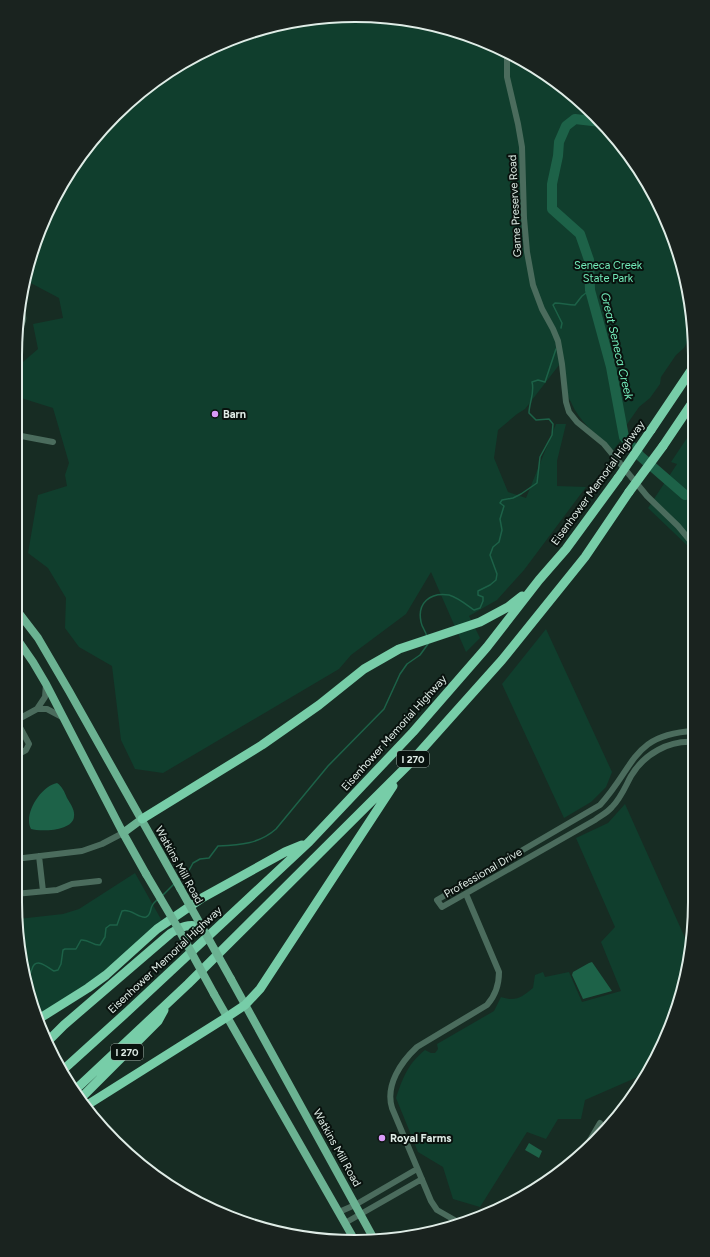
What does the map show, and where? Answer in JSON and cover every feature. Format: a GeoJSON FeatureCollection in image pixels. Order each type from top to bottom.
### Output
{"type":"FeatureCollection","features":[{"type":"Feature","properties":{"kind":"highway","name":"Eisenhower Memorial Highway"},"geometry":{"type":"LineString","coordinates":[[67,1068],[309,842],[413,732],[487,647],[539,580],[566,549],[618,478],[688,375]]}},
{"type":"Feature","properties":{"kind":"highway","name":"I 270"},"geometry":{"type":"LineString","coordinates":[[78,1087],[188,984],[409,764],[502,660],[585,557],[688,409]]}},
{"type":"Feature","properties":{"kind":"highway"},"geometry":{"type":"LineString","coordinates":[[142,819],[262,745],[320,705],[364,669],[399,649],[480,622],[508,607],[539,580]]}},
{"type":"Feature","properties":{"kind":"highway"},"geometry":{"type":"LineString","coordinates":[[90,1103],[245,1005],[260,989],[385,796],[409,764]]}},
{"type":"Feature","properties":{"kind":"highway"},"geometry":{"type":"LineString","coordinates":[[43,1017],[106,975],[157,929],[202,898],[285,852],[309,842]]}},
{"type":"Feature","properties":{"kind":"highway"},"geometry":{"type":"LineString","coordinates":[[51,1038],[64,1025],[175,931],[187,925],[201,927]]}},
{"type":"Feature","properties":{"kind":"highway","name":"I 270"},"geometry":{"type":"LineString","coordinates":[[84,1095],[158,1020],[169,1001]]}},
{"type":"Feature","properties":{"kind":"main road","name":"Watkins Mill Road"},"geometry":{"type":"LineString","coordinates":[[22,617],[38,638],[142,819],[371,1234]]}},
{"type":"Feature","properties":{"kind":"main road"},"geometry":{"type":"LineString","coordinates":[[22,646],[46,684],[175,931],[214,994],[351,1235]]}},
{"type":"Feature","properties":{"kind":"main road"},"geometry":{"type":"LineString","coordinates":[[123,833],[142,819]]}},
{"type":"Feature","properties":{"kind":"street","name":"Game Preserve Road"},"geometry":{"type":"LineString","coordinates":[[507,59],[507,77],[522,147],[524,218],[527,252],[533,284],[542,309],[554,329],[558,341],[566,402],[569,412],[577,422],[604,444],[647,496],[678,526],[688,538]]}},
{"type":"Feature","properties":{"kind":"street"},"geometry":{"type":"LineString","coordinates":[[22,436],[53,442]]}},
{"type":"Feature","properties":{"kind":"street"},"geometry":{"type":"LineString","coordinates":[[22,717],[37,709],[43,702],[46,684]]}},
{"type":"Feature","properties":{"kind":"street"},"geometry":{"type":"LineString","coordinates":[[37,709],[51,711],[63,718]]}},
{"type":"Feature","properties":{"kind":"street"},"geometry":{"type":"LineString","coordinates":[[22,731],[29,744],[26,750],[22,752]]}},
{"type":"Feature","properties":{"kind":"street","name":"Professional Drive"},"geometry":{"type":"LineString","coordinates":[[688,732],[658,737],[646,745],[632,759],[612,792],[600,805],[437,900],[442,907],[595,820],[611,809],[621,796],[636,769],[658,750],[668,745],[688,741]]}},
{"type":"Feature","properties":{"kind":"street"},"geometry":{"type":"LineString","coordinates":[[22,858],[82,851],[92,848],[123,833]]}},
{"type":"Feature","properties":{"kind":"street"},"geometry":{"type":"LineString","coordinates":[[39,856],[43,891]]}},
{"type":"Feature","properties":{"kind":"street"},"geometry":{"type":"LineString","coordinates":[[22,893],[61,889],[72,884],[92,886],[99,881]]}},
{"type":"Feature","properties":{"kind":"street"},"geometry":{"type":"LineString","coordinates":[[454,1220],[440,1212],[435,1207],[390,1100],[391,1089],[398,1071],[407,1056],[417,1047],[487,1005],[493,998],[499,981],[499,972],[466,894]]}},
{"type":"Feature","properties":{"kind":"street"},"geometry":{"type":"LineString","coordinates":[[598,1129],[600,1123]]}},
{"type":"Feature","properties":{"kind":"street"},"geometry":{"type":"LineString","coordinates":[[339,1212],[355,1205],[418,1169]]}},
{"type":"Feature","properties":{"kind":"street"},"geometry":{"type":"LineString","coordinates":[[344,1223],[422,1179]]}},
{"type":"Feature","properties":{"kind":"green space","name":"Seneca Creek State Park"},"geometry":{"type":"Polygon","coordinates":[[[355,22],[377,23],[420,28],[441,33],[482,47],[502,56],[540,78],[558,91],[575,105],[605,135],[632,170],[654,208],[663,228],[677,269],[682,290],[687,342],[661,377],[660,384],[650,398],[639,407],[623,430],[624,437],[613,450],[589,428],[574,409],[568,398],[564,378],[563,360],[525,409],[498,430],[494,458],[508,492],[526,498],[556,424],[566,424],[557,461],[557,486],[586,487],[524,570],[497,600],[469,616],[480,638],[466,652],[431,572],[406,614],[351,655],[339,669],[163,773],[135,769],[121,740],[112,666],[79,647],[65,628],[66,598],[48,568],[28,553],[38,495],[67,486],[65,475],[69,463],[53,408],[22,398],[22,363],[38,349],[33,324],[63,318],[59,298],[30,283],[47,228],[56,208],[78,170],[105,135],[135,105],[170,78],[208,56],[248,40],[290,28],[312,25],[355,22]]]}},
{"type":"Feature","properties":{"kind":"green space"},"geometry":{"type":"Polygon","coordinates":[[[688,436],[688,546],[648,508],[677,464],[671,462],[688,436]]]}},
{"type":"Feature","properties":{"kind":"green space"},"geometry":{"type":"Polygon","coordinates":[[[546,629],[612,772],[606,787],[591,802],[564,818],[502,684],[546,629]]]}},
{"type":"Feature","properties":{"kind":"green space"},"geometry":{"type":"Polygon","coordinates":[[[625,804],[686,939],[682,967],[677,988],[663,1029],[654,1049],[638,1077],[585,1100],[581,1119],[558,1119],[546,1139],[527,1132],[480,1207],[453,1199],[443,1167],[418,1152],[396,1098],[404,1077],[414,1060],[425,1050],[435,1053],[438,1049],[437,1044],[494,1011],[501,997],[515,999],[533,988],[535,975],[543,972],[545,977],[569,972],[582,1002],[621,991],[601,942],[615,927],[576,838],[608,823],[625,804]]]}},
{"type":"Feature","properties":{"kind":"green space"},"geometry":{"type":"Polygon","coordinates":[[[135,873],[162,921],[94,982],[41,1013],[28,967],[23,918],[63,914],[79,909],[135,873]]]}},
{"type":"Feature","properties":{"kind":"shaded area"},"geometry":{"type":"Polygon","coordinates":[[[57,783],[63,790],[73,809],[73,821],[69,825],[56,829],[31,829],[29,816],[31,809],[45,789],[57,783]]]}},
{"type":"Feature","properties":{"kind":"shaded area"},"geometry":{"type":"Polygon","coordinates":[[[592,962],[612,991],[583,999],[572,975],[573,972],[592,962]]]}},
{"type":"Feature","properties":{"kind":"shaded area"},"geometry":{"type":"Polygon","coordinates":[[[529,1143],[542,1151],[539,1158],[525,1150],[529,1143]]]}},
{"type":"Feature","properties":{"kind":"waterway","name":"Great Seneca Creek"},"geometry":{"type":"LineString","coordinates":[[591,121],[575,119],[566,126],[559,142],[558,156],[552,184],[552,209],[580,234],[589,260],[590,290],[611,367],[624,437],[640,456],[685,495],[688,495]]}},
{"type":"Feature","properties":{"kind":"waterway"},"geometry":{"type":"LineString","coordinates":[[561,328],[562,323],[553,305],[555,303],[575,305],[582,296],[590,290]]}},
{"type":"Feature","properties":{"kind":"waterway"},"geometry":{"type":"LineString","coordinates":[[427,637],[420,615],[421,609],[426,600],[436,595],[449,595],[459,599],[474,610],[480,608],[483,601],[483,597],[478,595],[478,591],[496,580],[497,574],[490,555],[493,547],[499,542],[502,530],[500,519],[504,506],[500,503],[502,500],[513,498],[521,494],[537,483],[540,457],[552,435],[553,424],[549,419],[536,420],[529,413],[529,409],[533,390],[532,382],[538,380],[545,382],[556,349]]}},
{"type":"Feature","properties":{"kind":"waterway"},"geometry":{"type":"LineString","coordinates":[[178,880],[187,874],[193,863],[200,859],[209,858],[218,846],[256,841],[270,834],[276,829],[328,766],[384,709],[400,674],[407,664],[420,655],[428,643]]}},
{"type":"Feature","properties":{"kind":"waterway"},"geometry":{"type":"LineString","coordinates":[[163,895],[174,884]]}},
{"type":"Feature","properties":{"kind":"waterway"},"geometry":{"type":"LineString","coordinates":[[30,975],[36,963],[42,964],[54,971],[58,970],[61,964],[63,950],[76,949],[81,940],[86,940],[100,945],[105,937],[106,928],[110,925],[117,925],[122,911],[125,910],[146,917],[150,914],[152,905],[158,899]]}},
{"type":"Feature","properties":{"kind":"place","name":"Barn"},"geometry":{"type":"Point","coordinates":[215,414]}},
{"type":"Feature","properties":{"kind":"place","name":"Royal Farms"},"geometry":{"type":"Point","coordinates":[382,1138]}}]}
